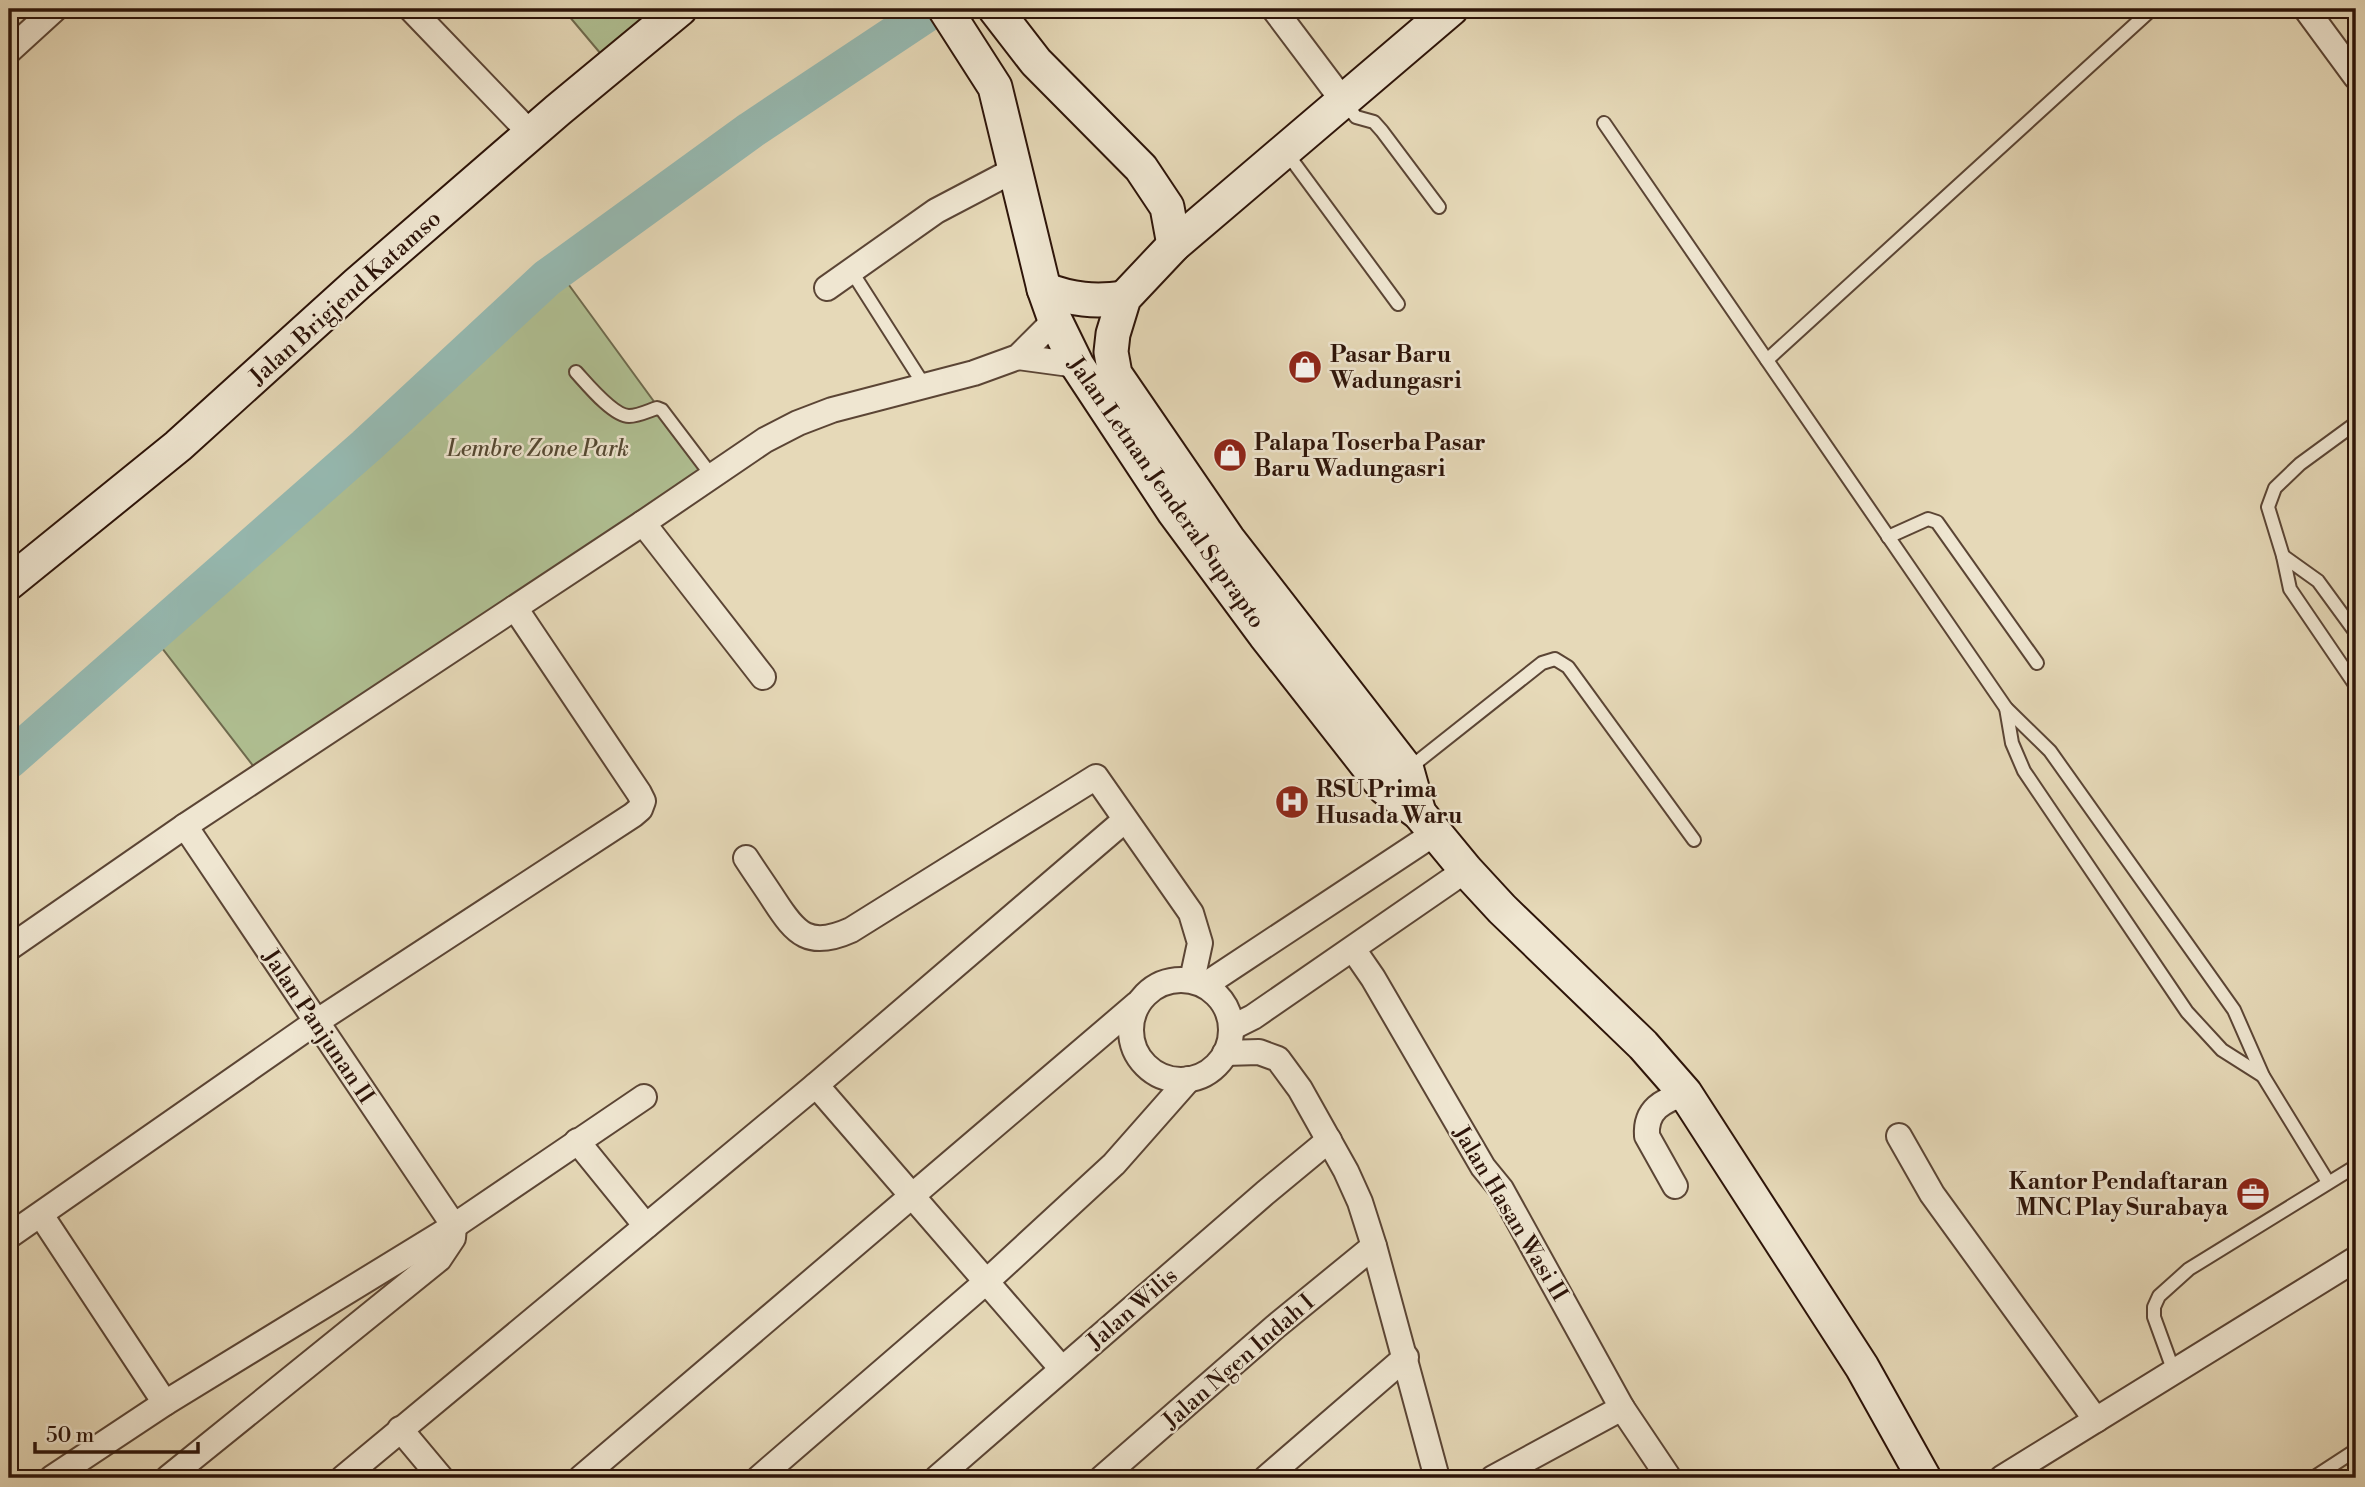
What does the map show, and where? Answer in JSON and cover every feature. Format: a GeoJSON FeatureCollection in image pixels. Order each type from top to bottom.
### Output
{"type":"FeatureCollection","features":[{"type":"Feature","properties":{"kind":"main road","name":"Jalan Brigjend Katamso"},"geometry":{"type":"LineString","coordinates":[[9,583],[178,446],[528,130],[680,9]]}},
{"type":"Feature","properties":{"kind":"main road"},"geometry":{"type":"LineString","coordinates":[[1396,779],[1115,373],[1111,352],[1113,334],[1124,298],[1174,245],[1451,9]]}},
{"type":"Feature","properties":{"kind":"main road"},"geometry":{"type":"LineString","coordinates":[[996,10],[1036,62],[1141,168],[1167,207],[1174,245]]}},
{"type":"Feature","properties":{"kind":"main road","name":"Jalan Letnan Jenderal Suprapto"},"geometry":{"type":"LineString","coordinates":[[953,22],[995,87],[1049,304],[1077,365],[1174,512],[1265,635],[1396,779],[1427,823],[1466,870],[1502,909],[1643,1045],[1685,1093],[1862,1367],[1921,1473]]}},
{"type":"Feature","properties":{"kind":"main road"},"geometry":{"type":"LineString","coordinates":[[995,87],[1006,70],[1015,64],[1036,62]]}},
{"type":"Feature","properties":{"kind":"main road"},"geometry":{"type":"LineString","coordinates":[[1167,207],[1211,213]]}},
{"type":"Feature","properties":{"kind":"main road"},"geometry":{"type":"LineString","coordinates":[[1049,304],[1124,298]]}},
{"type":"Feature","properties":{"kind":"street"},"geometry":{"type":"LineString","coordinates":[[9,51],[55,9]]}},
{"type":"Feature","properties":{"kind":"street"},"geometry":{"type":"LineString","coordinates":[[411,9],[528,130]]}},
{"type":"Feature","properties":{"kind":"street"},"geometry":{"type":"LineString","coordinates":[[1275,9],[1344,102]]}},
{"type":"Feature","properties":{"kind":"street"},"geometry":{"type":"LineString","coordinates":[[2306,9],[2356,77]]}},
{"type":"Feature","properties":{"kind":"street"},"geometry":{"type":"LineString","coordinates":[[827,288],[936,211],[1014,170]]}},
{"type":"Feature","properties":{"kind":"street"},"geometry":{"type":"LineString","coordinates":[[1018,357],[1049,304]]}},
{"type":"Feature","properties":{"kind":"street"},"geometry":{"type":"LineString","coordinates":[[9,948],[185,826],[765,440],[798,423],[867,399],[974,373],[1018,357],[1077,365]]}},
{"type":"Feature","properties":{"kind":"street"},"geometry":{"type":"LineString","coordinates":[[643,523],[763,677]]}},
{"type":"Feature","properties":{"kind":"street"},"geometry":{"type":"LineString","coordinates":[[9,1236],[316,1022],[640,809],[643,800],[639,793],[515,608]]}},
{"type":"Feature","properties":{"kind":"street"},"geometry":{"type":"LineString","coordinates":[[746,858],[793,928],[810,938],[823,939],[851,930],[1096,777],[1191,913],[1200,943],[1198,983]]}},
{"type":"Feature","properties":{"kind":"street"},"geometry":{"type":"LineString","coordinates":[[343,1478],[817,1085],[1125,820]]}},
{"type":"Feature","properties":{"kind":"street"},"geometry":{"type":"LineString","coordinates":[[1198,983],[1427,823]]}},
{"type":"Feature","properties":{"kind":"street","name":"Jalan Panjunan II"},"geometry":{"type":"LineString","coordinates":[[185,826],[454,1226]]}},
{"type":"Feature","properties":{"kind":"street"},"geometry":{"type":"LineString","coordinates":[[1231,1028],[1254,1017],[1466,870]]}},
{"type":"Feature","properties":{"kind":"street","name":"Jalan Hasan Wasi II"},"geometry":{"type":"LineString","coordinates":[[1353,948],[1483,1167],[1501,1189],[1622,1408],[1668,1478]]}},
{"type":"Feature","properties":{"kind":"street"},"geometry":{"type":"LineString","coordinates":[[581,1478],[913,1197],[1137,1004],[1147,992],[1176,979],[1198,983],[1218,996],[1228,1011],[1231,1028],[1225,1053],[1210,1070],[1189,1079],[1173,1079],[1158,1074],[1144,1065],[1135,1051],[1131,1036],[1137,1004]]}},
{"type":"Feature","properties":{"kind":"street"},"geometry":{"type":"LineString","coordinates":[[1225,1053],[1259,1052],[1278,1059],[1300,1089],[1360,1202],[1406,1357],[1437,1478]]}},
{"type":"Feature","properties":{"kind":"street"},"geometry":{"type":"LineString","coordinates":[[758,1478],[986,1282],[1114,1164],[1189,1079]]}},
{"type":"Feature","properties":{"kind":"street"},"geometry":{"type":"LineString","coordinates":[[817,1085],[1062,1369]]}},
{"type":"Feature","properties":{"kind":"street"},"geometry":{"type":"LineString","coordinates":[[1675,1186],[1647,1136],[1646,1128],[1650,1117],[1663,1101],[1685,1093]]}},
{"type":"Feature","properties":{"kind":"street"},"geometry":{"type":"LineString","coordinates":[[52,1478],[165,1403],[454,1226],[644,1097]]}},
{"type":"Feature","properties":{"kind":"street"},"geometry":{"type":"LineString","coordinates":[[1899,1136],[1932,1194],[2096,1420]]}},
{"type":"Feature","properties":{"kind":"street"},"geometry":{"type":"LineString","coordinates":[[578,1140],[646,1226]]}},
{"type":"Feature","properties":{"kind":"street","name":"Jalan Wilis"},"geometry":{"type":"LineString","coordinates":[[937,1478],[1329,1140]]}},
{"type":"Feature","properties":{"kind":"street"},"geometry":{"type":"LineString","coordinates":[[41,1215],[165,1403]]}},
{"type":"Feature","properties":{"kind":"street"},"geometry":{"type":"LineString","coordinates":[[168,1478],[439,1259],[453,1238],[454,1226]]}},
{"type":"Feature","properties":{"kind":"street","name":"Jalan Ngen Indah I"},"geometry":{"type":"LineString","coordinates":[[1102,1478],[1275,1327],[1374,1246]]}},
{"type":"Feature","properties":{"kind":"street"},"geometry":{"type":"LineString","coordinates":[[2002,1478],[2356,1259]]}},
{"type":"Feature","properties":{"kind":"street"},"geometry":{"type":"LineString","coordinates":[[1266,1478],[1406,1357]]}},
{"type":"Feature","properties":{"kind":"street"},"geometry":{"type":"LineString","coordinates":[[1493,1478],[1622,1408]]}},
{"type":"Feature","properties":{"kind":"street"},"geometry":{"type":"LineString","coordinates":[[400,1429],[441,1478]]}},
{"type":"Feature","properties":{"kind":"lane"},"geometry":{"type":"LineString","coordinates":[[1767,360],[2152,9]]}},
{"type":"Feature","properties":{"kind":"lane"},"geometry":{"type":"LineString","coordinates":[[1344,102],[1356,117],[1374,122],[1439,207]]}},
{"type":"Feature","properties":{"kind":"lane"},"geometry":{"type":"LineString","coordinates":[[1604,123],[2006,708],[2050,751],[2234,1010],[2263,1076],[2328,1182]]}},
{"type":"Feature","properties":{"kind":"lane"},"geometry":{"type":"LineString","coordinates":[[1285,152],[1398,304]]}},
{"type":"Feature","properties":{"kind":"lane"},"geometry":{"type":"LineString","coordinates":[[852,272],[924,385]]}},
{"type":"Feature","properties":{"kind":"lane"},"geometry":{"type":"LineString","coordinates":[[576,372],[606,403],[622,415],[632,416],[657,408],[662,410],[712,476]]}},
{"type":"Feature","properties":{"kind":"lane"},"geometry":{"type":"LineString","coordinates":[[2356,423],[2300,464],[2275,488],[2268,507],[2290,589],[2356,686]]}},
{"type":"Feature","properties":{"kind":"lane"},"geometry":{"type":"LineString","coordinates":[[1888,537],[1928,519],[1937,522],[2037,663]]}},
{"type":"Feature","properties":{"kind":"lane"},"geometry":{"type":"LineString","coordinates":[[2283,556],[2318,581],[2356,633]]}},
{"type":"Feature","properties":{"kind":"lane"},"geometry":{"type":"LineString","coordinates":[[1396,779],[1542,663],[1555,659],[1568,667],[1694,840]]}},
{"type":"Feature","properties":{"kind":"lane"},"geometry":{"type":"LineString","coordinates":[[2006,708],[2010,736],[2024,771],[2187,1012],[2221,1050],[2263,1076]]}},
{"type":"Feature","properties":{"kind":"lane"},"geometry":{"type":"LineString","coordinates":[[2174,1372],[2154,1317],[2154,1307],[2160,1296],[2189,1269],[2356,1166]]}},
{"type":"Feature","properties":{"kind":"lane"},"geometry":{"type":"LineString","coordinates":[[2313,1478],[2356,1450]]}},
{"type":"Feature","properties":{"kind":"green space"},"geometry":{"type":"Polygon","coordinates":[[[563,9],[668,9],[606,60],[563,9]]]}},
{"type":"Feature","properties":{"kind":"green space","name":"Lembre Zone Park"},"geometry":{"type":"Polygon","coordinates":[[[558,270],[709,477],[261,776],[152,635],[558,270]]]}},
{"type":"Feature","properties":{"kind":"waterway"},"geometry":{"type":"LineString","coordinates":[[9,760],[366,446],[547,278],[751,130],[933,9]]}},
{"type":"Feature","properties":{"kind":"place","name":"Pasar Baru Wadungasri"},"geometry":{"type":"Point","coordinates":[1305,367]}},
{"type":"Feature","properties":{"kind":"place","name":"Palapa Toserba Pasar Baru Wadungasri"},"geometry":{"type":"Point","coordinates":[1230,455]}},
{"type":"Feature","properties":{"kind":"place","name":"RSU Prima Husada Waru"},"geometry":{"type":"Point","coordinates":[1292,802]}},
{"type":"Feature","properties":{"kind":"place","name":"Kantor Pendaftaran MNC Play Surabaya"},"geometry":{"type":"Point","coordinates":[2253,1194]}}]}
